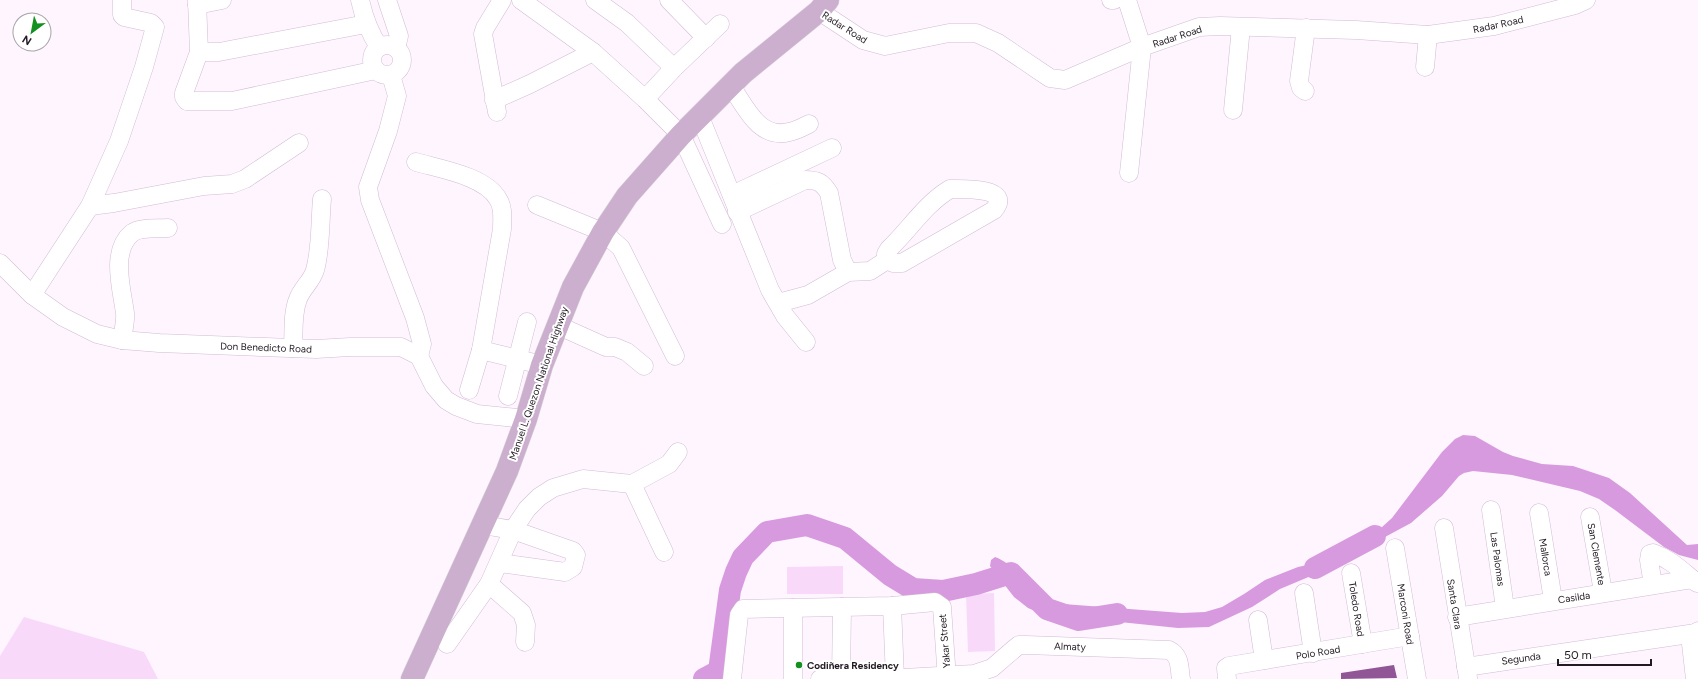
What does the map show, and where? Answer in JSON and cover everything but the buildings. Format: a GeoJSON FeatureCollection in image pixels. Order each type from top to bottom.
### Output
{"type":"FeatureCollection","features":[{"type":"Feature","properties":{"kind":"main road","name":"Manuel L. Quezon National Highway"},"geometry":{"type":"LineString","coordinates":[[412,679],[507,471],[526,419],[542,365],[573,287],[603,232],[627,196],[681,135],[743,74],[824,5]]}},
{"type":"Feature","properties":{"kind":"street"},"geometry":{"type":"LineString","coordinates":[[32,295],[90,206],[119,141],[144,67],[155,27],[151,23],[124,17],[122,15],[122,0]]}},
{"type":"Feature","properties":{"kind":"street"},"geometry":{"type":"LineString","coordinates":[[222,0],[197,2],[199,52],[184,93],[184,97],[187,101],[232,102],[398,71],[402,63],[401,54],[387,47],[370,34],[360,0]]}},
{"type":"Feature","properties":{"kind":"street"},"geometry":{"type":"LineString","coordinates":[[388,0],[399,36],[387,47],[374,52],[372,60],[383,73],[397,96],[388,131],[368,187],[370,200],[415,318],[422,344],[419,356],[434,386],[446,400],[456,406],[477,414],[526,419]]}},
{"type":"Feature","properties":{"kind":"street"},"geometry":{"type":"LineString","coordinates":[[502,0],[485,28],[484,34],[496,106],[530,84],[593,52]]}},
{"type":"Feature","properties":{"kind":"street"},"geometry":{"type":"LineString","coordinates":[[521,0],[593,52],[645,99],[681,135],[722,224]]}},
{"type":"Feature","properties":{"kind":"street"},"geometry":{"type":"LineString","coordinates":[[595,0],[627,23],[674,68]]}},
{"type":"Feature","properties":{"kind":"street"},"geometry":{"type":"LineString","coordinates":[[669,0],[706,38]]}},
{"type":"Feature","properties":{"kind":"street"},"geometry":{"type":"LineString","coordinates":[[1127,0],[1142,47],[1129,173]]}},
{"type":"Feature","properties":{"kind":"street","name":"Radar Road"},"geometry":{"type":"LineString","coordinates":[[824,5],[863,40],[878,45],[885,46],[949,33],[976,33],[998,42],[1050,78],[1065,80],[1142,47],[1199,26],[1306,28],[1428,35],[1494,26],[1575,5],[1586,0]]}},
{"type":"Feature","properties":{"kind":"street"},"geometry":{"type":"LineString","coordinates":[[199,52],[219,52],[366,24]]}},
{"type":"Feature","properties":{"kind":"street"},"geometry":{"type":"LineString","coordinates":[[645,99],[674,68],[720,24]]}},
{"type":"Feature","properties":{"kind":"street"},"geometry":{"type":"LineString","coordinates":[[1233,110],[1241,27]]}},
{"type":"Feature","properties":{"kind":"street"},"geometry":{"type":"LineString","coordinates":[[1305,91],[1300,88],[1299,81],[1306,28]]}},
{"type":"Feature","properties":{"kind":"street"},"geometry":{"type":"LineString","coordinates":[[1425,67],[1428,35]]}},
{"type":"Feature","properties":{"kind":"street"},"geometry":{"type":"LineString","coordinates":[[731,86],[756,123],[763,129],[776,133],[789,133],[809,124]]}},
{"type":"Feature","properties":{"kind":"street"},"geometry":{"type":"LineString","coordinates":[[700,117],[732,195],[737,212],[770,290],[785,316],[806,342]]}},
{"type":"Feature","properties":{"kind":"street"},"geometry":{"type":"LineString","coordinates":[[90,206],[139,199],[204,186],[232,184],[245,179],[299,143]]}},
{"type":"Feature","properties":{"kind":"street"},"geometry":{"type":"LineString","coordinates":[[732,195],[832,148]]}},
{"type":"Feature","properties":{"kind":"street"},"geometry":{"type":"LineString","coordinates":[[416,162],[480,183],[493,191],[499,200],[502,211],[502,229],[481,350],[469,390]]}},
{"type":"Feature","properties":{"kind":"street"},"geometry":{"type":"LineString","coordinates":[[737,212],[805,180],[816,180],[824,186],[829,193],[842,260],[848,272]]}},
{"type":"Feature","properties":{"kind":"street"},"geometry":{"type":"LineString","coordinates":[[950,189],[980,190],[997,196],[999,204],[994,210],[914,257],[902,263],[893,263],[887,260],[886,254],[888,249],[911,226],[922,212],[938,197],[950,189]]}},
{"type":"Feature","properties":{"kind":"street"},"geometry":{"type":"LineString","coordinates":[[293,348],[295,315],[298,299],[307,282],[313,277],[317,264],[322,199]]}},
{"type":"Feature","properties":{"kind":"street"},"geometry":{"type":"LineString","coordinates":[[537,205],[603,232],[621,248],[675,356]]}},
{"type":"Feature","properties":{"kind":"street"},"geometry":{"type":"LineString","coordinates":[[122,340],[125,318],[119,278],[120,254],[125,242],[132,233],[139,230],[168,228]]}},
{"type":"Feature","properties":{"kind":"street"},"geometry":{"type":"LineString","coordinates":[[778,303],[808,295],[848,272],[870,271],[887,260]]}},
{"type":"Feature","properties":{"kind":"street","name":"Don Benedicto Road"},"geometry":{"type":"LineString","coordinates":[[0,263],[32,295],[63,317],[97,334],[122,340],[159,343],[293,348],[401,346],[419,356]]}},
{"type":"Feature","properties":{"kind":"street"},"geometry":{"type":"LineString","coordinates":[[508,396],[527,322]]}},
{"type":"Feature","properties":{"kind":"street"},"geometry":{"type":"LineString","coordinates":[[558,325],[606,347],[615,347],[627,352],[644,366]]}},
{"type":"Feature","properties":{"kind":"street"},"geometry":{"type":"LineString","coordinates":[[481,350],[542,365]]}},
{"type":"Feature","properties":{"kind":"street"},"geometry":{"type":"LineString","coordinates":[[447,644],[489,584],[500,563],[513,530],[527,508],[539,497],[553,488],[583,479],[632,484],[669,464],[678,452]]}},
{"type":"Feature","properties":{"kind":"street"},"geometry":{"type":"LineString","coordinates":[[632,484],[664,552]]}},
{"type":"Feature","properties":{"kind":"street","name":"Las Palomas"},"geometry":{"type":"LineString","coordinates":[[1491,510],[1505,608]]}},
{"type":"Feature","properties":{"kind":"street","name":"Mallorca"},"geometry":{"type":"LineString","coordinates":[[1539,512],[1553,600]]}},
{"type":"Feature","properties":{"kind":"street","name":"San Clemente"},"geometry":{"type":"LineString","coordinates":[[1590,516],[1603,592]]}},
{"type":"Feature","properties":{"kind":"street"},"geometry":{"type":"LineString","coordinates":[[483,525],[513,530],[573,551],[576,555],[573,567],[565,572],[500,563]]}},
{"type":"Feature","properties":{"kind":"street","name":"Santa Clara"},"geometry":{"type":"LineString","coordinates":[[1444,528],[1467,673]]}},
{"type":"Feature","properties":{"kind":"street","name":"Marconi Road"},"geometry":{"type":"LineString","coordinates":[[1395,548],[1416,679]]}},
{"type":"Feature","properties":{"kind":"street"},"geometry":{"type":"LineString","coordinates":[[1653,585],[1649,560],[1650,554],[1654,553],[1677,566],[1695,581]]}},
{"type":"Feature","properties":{"kind":"street","name":"Toledo Road"},"geometry":{"type":"LineString","coordinates":[[1352,573],[1363,644]]}},
{"type":"Feature","properties":{"kind":"street","name":"Casilda"},"geometry":{"type":"LineString","coordinates":[[1457,616],[1603,592],[1695,581]]}},
{"type":"Feature","properties":{"kind":"street"},"geometry":{"type":"LineString","coordinates":[[489,584],[522,613],[526,625],[525,642]]}},
{"type":"Feature","properties":{"kind":"street"},"geometry":{"type":"LineString","coordinates":[[1304,593],[1313,652]]}},
{"type":"Feature","properties":{"kind":"street","name":"Yakar Street"},"geometry":{"type":"LineString","coordinates":[[892,606],[935,602],[942,607],[947,677]]}},
{"type":"Feature","properties":{"kind":"street"},"geometry":{"type":"LineString","coordinates":[[732,679],[739,615],[743,609],[892,606],[895,678]]}},
{"type":"Feature","properties":{"kind":"street"},"geometry":{"type":"LineString","coordinates":[[841,678],[842,607]]}},
{"type":"Feature","properties":{"kind":"street"},"geometry":{"type":"LineString","coordinates":[[793,608],[793,679]]}},
{"type":"Feature","properties":{"kind":"street"},"geometry":{"type":"LineString","coordinates":[[1258,620],[1264,660]]}},
{"type":"Feature","properties":{"kind":"street"},"geometry":{"type":"LineString","coordinates":[[1695,679],[1691,644],[1697,632]]}},
{"type":"Feature","properties":{"kind":"street","name":"Segunda"},"geometry":{"type":"LineString","coordinates":[[1467,673],[1697,632]]}},
{"type":"Feature","properties":{"kind":"street","name":"Polo Road"},"geometry":{"type":"LineString","coordinates":[[1227,673],[1264,660],[1410,636]]}},
{"type":"Feature","properties":{"kind":"street","name":"Almaty"},"geometry":{"type":"LineString","coordinates":[[820,679],[947,677],[992,674],[1014,649],[1019,645],[1026,644],[1162,650],[1174,653],[1179,660],[1181,679]]}},
{"type":"Feature","properties":{"kind":"shaded area"},"geometry":{"type":"Polygon","coordinates":[[[1463,435],[1475,436],[1513,456],[1542,464],[1573,466],[1609,478],[1630,493],[1687,545],[1698,544],[1698,560],[1679,555],[1664,547],[1599,499],[1580,491],[1512,475],[1473,471],[1459,476],[1442,496],[1411,523],[1318,573],[1280,589],[1252,607],[1209,627],[1178,628],[1042,614],[1028,608],[1014,597],[990,566],[991,560],[995,557],[1003,561],[1050,603],[1182,613],[1205,612],[1222,607],[1265,580],[1298,567],[1330,560],[1372,536],[1392,518],[1442,452],[1455,439],[1463,435]]]}},
{"type":"Feature","properties":{"kind":"shaded area"},"geometry":{"type":"Polygon","coordinates":[[[843,566],[843,594],[787,594],[787,567],[843,566]]]}},
{"type":"Feature","properties":{"kind":"shaded area"},"geometry":{"type":"Polygon","coordinates":[[[994,593],[995,651],[968,652],[966,594],[994,593]]]}},
{"type":"Feature","properties":{"kind":"shaded area"},"geometry":{"type":"Polygon","coordinates":[[[24,617],[144,652],[158,679],[0,679],[0,656],[24,617]]]}},
{"type":"Feature","properties":{"kind":"waterway"},"geometry":{"type":"LineString","coordinates":[[704,679],[719,671],[730,590],[743,557],[767,532],[807,525],[845,538],[890,575],[913,589],[943,591],[976,584],[1011,573],[1047,609],[1079,620],[1117,614]]}},
{"type":"Feature","properties":{"kind":"waterway"},"geometry":{"type":"LineString","coordinates":[[1315,568],[1375,536]]}},
{"type":"Feature","properties":{"kind":"place","name":"Codiñera Residency"},"geometry":{"type":"Point","coordinates":[799,665]}}]}
